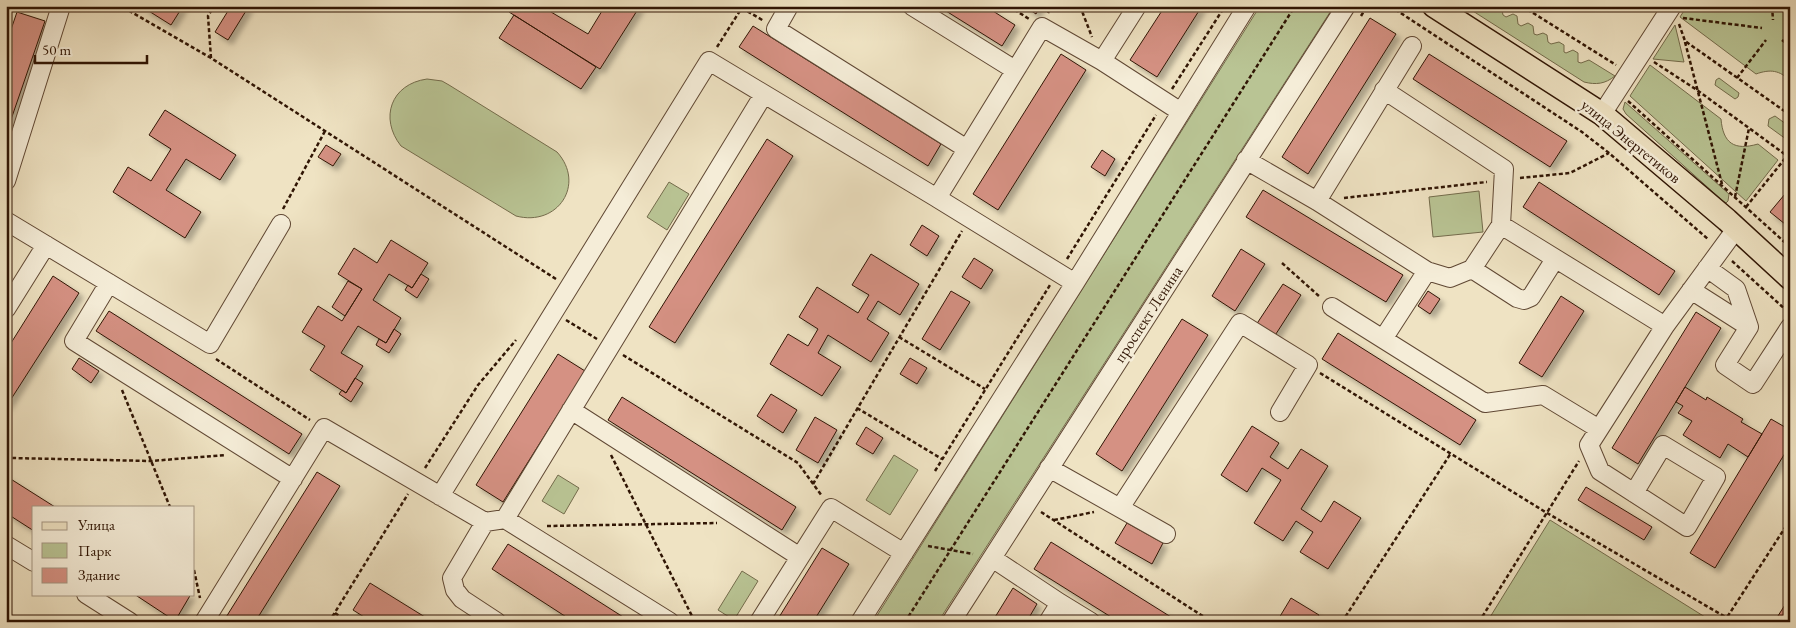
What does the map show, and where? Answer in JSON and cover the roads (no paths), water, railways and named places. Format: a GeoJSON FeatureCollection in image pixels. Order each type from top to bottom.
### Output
{"type":"FeatureCollection","features":[{"type":"Feature","properties":{"kind":"main road","name":"улица Энергетиков"},"geometry":{"type":"LineString","coordinates":[[1434,6],[1602,114],[1790,278]]}},
{"type":"Feature","properties":{"kind":"street"},"geometry":{"type":"LineString","coordinates":[[6,181],[62,6]]}},
{"type":"Feature","properties":{"kind":"street"},"geometry":{"type":"LineString","coordinates":[[789,6],[776,29],[967,149]]}},
{"type":"Feature","properties":{"kind":"street"},"geometry":{"type":"LineString","coordinates":[[912,6],[1015,70]]}},
{"type":"Feature","properties":{"kind":"street"},"geometry":{"type":"LineString","coordinates":[[1102,61],[1138,6]]}},
{"type":"Feature","properties":{"kind":"street"},"geometry":{"type":"LineString","coordinates":[[860,622],[1075,283],[1247,6]]}},
{"type":"Feature","properties":{"kind":"street","name":"проспект Ленина"},"geometry":{"type":"LineString","coordinates":[[951,622],[1346,6]]}},
{"type":"Feature","properties":{"kind":"street"},"geometry":{"type":"LineString","coordinates":[[1602,114],[1676,13]]}},
{"type":"Feature","properties":{"kind":"street"},"geometry":{"type":"LineString","coordinates":[[937,198],[1042,27],[1102,61],[1181,112]]}},
{"type":"Feature","properties":{"kind":"street"},"geometry":{"type":"LineString","coordinates":[[1317,201],[1412,46]]}},
{"type":"Feature","properties":{"kind":"street"},"geometry":{"type":"LineString","coordinates":[[440,496],[709,61],[1075,283]]}},
{"type":"Feature","properties":{"kind":"street"},"geometry":{"type":"LineString","coordinates":[[1246,160],[1317,201],[1427,271],[1450,278],[1472,268],[1501,225],[1504,169],[1384,90]]}},
{"type":"Feature","properties":{"kind":"street"},"geometry":{"type":"LineString","coordinates":[[505,519],[764,94]]}},
{"type":"Feature","properties":{"kind":"street"},"geometry":{"type":"LineString","coordinates":[[6,220],[210,344],[281,224]]}},
{"type":"Feature","properties":{"kind":"street"},"geometry":{"type":"LineString","coordinates":[[1501,225],[1665,326]]}},
{"type":"Feature","properties":{"kind":"street"},"geometry":{"type":"LineString","coordinates":[[1634,493],[1662,445],[1716,477],[1687,526],[1634,493],[1600,471],[1589,445],[1665,326],[1736,229]]}},
{"type":"Feature","properties":{"kind":"street"},"geometry":{"type":"LineString","coordinates":[[6,309],[46,244]]}},
{"type":"Feature","properties":{"kind":"street"},"geometry":{"type":"LineString","coordinates":[[1472,268],[1517,298],[1524,300],[1531,297],[1555,259]]}},
{"type":"Feature","properties":{"kind":"street"},"geometry":{"type":"LineString","coordinates":[[1707,268],[1736,289],[1749,327]]}},
{"type":"Feature","properties":{"kind":"street"},"geometry":{"type":"LineString","coordinates":[[1383,339],[1427,271]]}},
{"type":"Feature","properties":{"kind":"street"},"geometry":{"type":"LineString","coordinates":[[109,283],[74,341],[293,479]]}},
{"type":"Feature","properties":{"kind":"street"},"geometry":{"type":"LineString","coordinates":[[1691,290],[1749,327]]}},
{"type":"Feature","properties":{"kind":"street"},"geometry":{"type":"LineString","coordinates":[[1332,307],[1484,403],[1543,395],[1599,429]]}},
{"type":"Feature","properties":{"kind":"street"},"geometry":{"type":"LineString","coordinates":[[1120,508],[1240,323],[1308,365],[1280,412]]}},
{"type":"Feature","properties":{"kind":"street"},"geometry":{"type":"LineString","coordinates":[[1749,327],[1725,365],[1753,384],[1790,327]]}},
{"type":"Feature","properties":{"kind":"street"},"geometry":{"type":"LineString","coordinates":[[571,410],[800,557]]}},
{"type":"Feature","properties":{"kind":"street"},"geometry":{"type":"LineString","coordinates":[[205,622],[324,428],[415,483],[485,522],[505,519],[670,622]]}},
{"type":"Feature","properties":{"kind":"street"},"geometry":{"type":"LineString","coordinates":[[1049,468],[1166,534]]}},
{"type":"Feature","properties":{"kind":"street"},"geometry":{"type":"LineString","coordinates":[[759,622],[831,508],[904,553]]}},
{"type":"Feature","properties":{"kind":"street"},"geometry":{"type":"LineString","coordinates":[[485,522],[452,578],[454,590],[462,599],[497,622]]}},
{"type":"Feature","properties":{"kind":"street"},"geometry":{"type":"LineString","coordinates":[[6,546],[32,561]]}},
{"type":"Feature","properties":{"kind":"street"},"geometry":{"type":"LineString","coordinates":[[992,558],[1091,622]]}},
{"type":"Feature","properties":{"kind":"street"},"geometry":{"type":"LineString","coordinates":[[89,596],[130,622]]}},
{"type":"Feature","properties":{"kind":"street"},"geometry":{"type":"LineString","coordinates":[[1048,622],[1060,603]]}}]}
